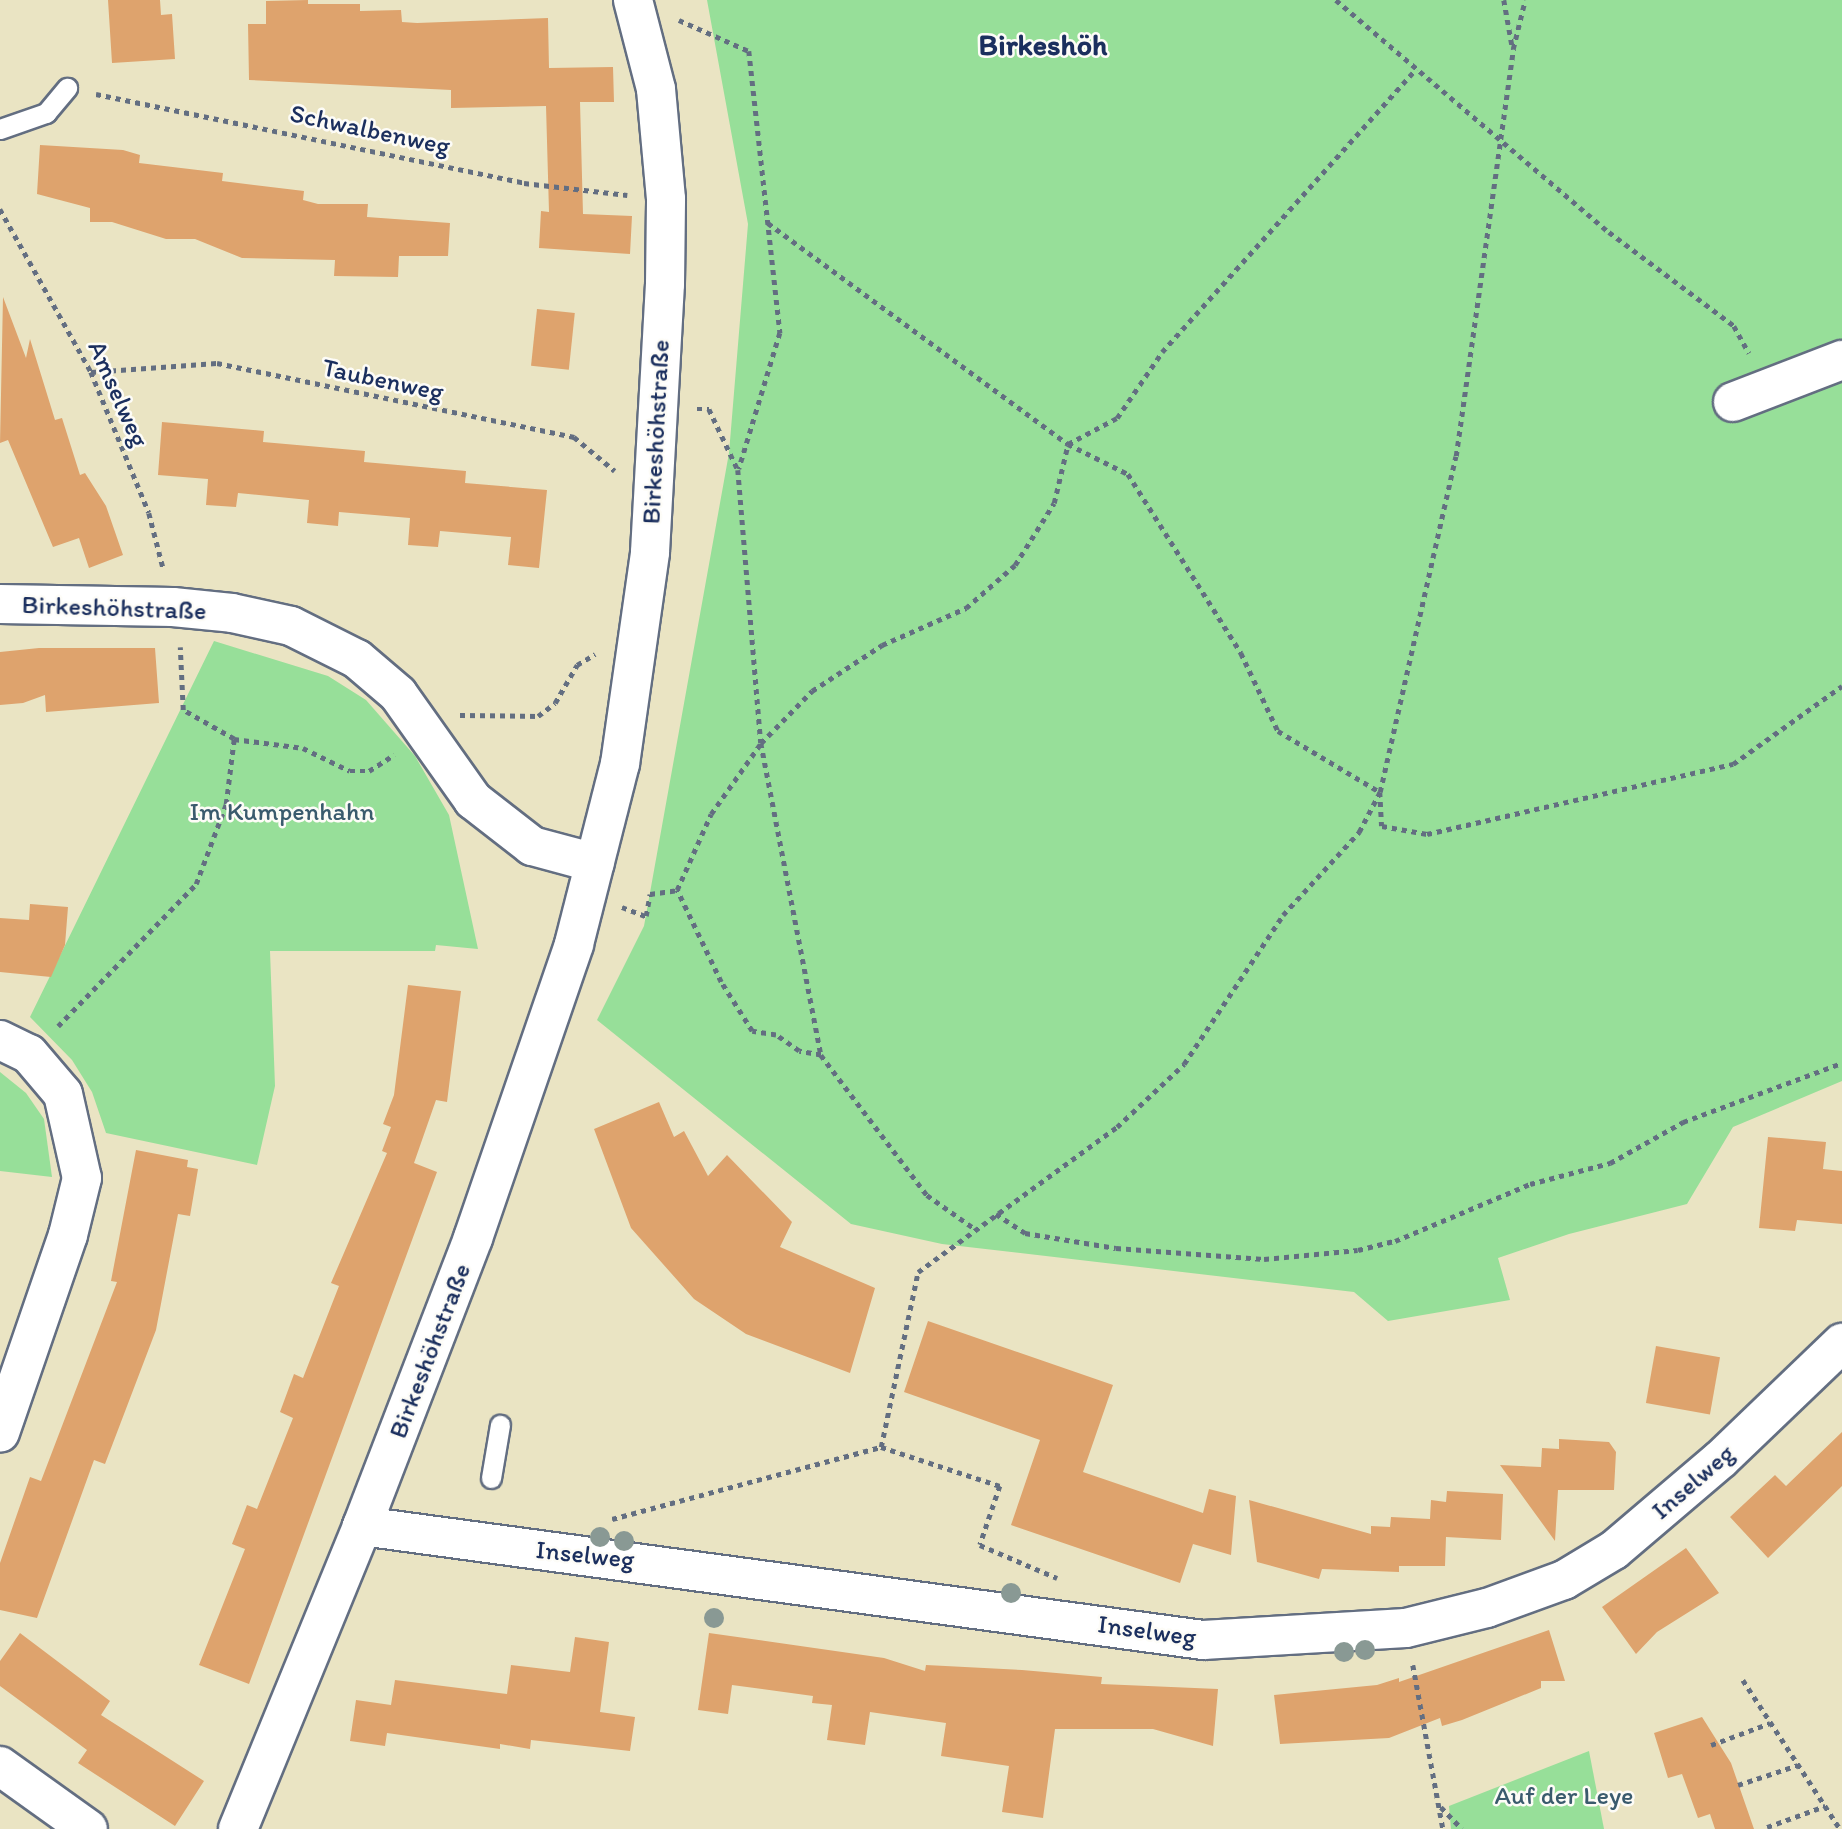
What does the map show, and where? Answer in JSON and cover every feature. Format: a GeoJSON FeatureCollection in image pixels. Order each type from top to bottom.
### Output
{"type":"FeatureCollection","features":[{"type":"Feature","properties":{"kind":"street","name":"Birkeshöhstraße"},"geometry":{"type":"LineString","coordinates":[[239,1829],[362,1526],[473,1238],[591,879],[620,764],[637,659],[652,489],[666,199],[656,89],[633,0]]}},
{"type":"Feature","properties":{"kind":"street"},"geometry":{"type":"LineString","coordinates":[[1733,402],[1842,360]]}},
{"type":"Feature","properties":{"kind":"street","name":"Birkeshöhstraße"},"geometry":{"type":"LineString","coordinates":[[0,604],[173,607],[232,613],[291,626],[356,659],[398,694],[473,800],[532,846],[591,879]]}},
{"type":"Feature","properties":{"kind":"street"},"geometry":{"type":"LineString","coordinates":[[0,1433],[68,1235],[82,1178],[63,1094],[15,1047]]}},
{"type":"Feature","properties":{"kind":"street","name":"Inselweg"},"geometry":{"type":"LineString","coordinates":[[362,1526],[1203,1640],[1406,1628],[1487,1608],[1564,1580],[1614,1550],[1721,1459],[1842,1343]]}},
{"type":"Feature","properties":{"kind":"street"},"geometry":{"type":"LineString","coordinates":[[0,1766],[88,1829]]}},
{"type":"Feature","properties":{"kind":"lane"},"geometry":{"type":"LineString","coordinates":[[0,129],[46,113],[67,88]]}},
{"type":"Feature","properties":{"kind":"lane"},"geometry":{"type":"LineString","coordinates":[[491,1478],[500,1425]]}},
{"type":"Feature","properties":{"kind":"path"},"geometry":{"type":"LineString","coordinates":[[1336,0],[1609,232],[1734,326],[1769,388]]}},
{"type":"Feature","properties":{"kind":"path"},"geometry":{"type":"LineString","coordinates":[[1504,0],[1513,49]]}},
{"type":"Feature","properties":{"kind":"path"},"geometry":{"type":"LineString","coordinates":[[881,1447],[918,1272],[1117,1127],[1184,1064],[1283,915],[1359,832],[1380,792],[1456,456],[1513,49],[1525,0]]}},
{"type":"Feature","properties":{"kind":"path"},"geometry":{"type":"LineString","coordinates":[[668,15],[749,51],[780,333],[738,470]]}},
{"type":"Feature","properties":{"kind":"path"},"geometry":{"type":"LineString","coordinates":[[821,1055],[799,1051],[776,1035],[752,1031],[721,982],[677,890],[711,814],[761,743],[812,691],[846,665],[966,608],[1015,565],[1054,503],[1068,444],[1117,418],[1162,352],[1416,69]]}},
{"type":"Feature","properties":{"kind":"path","name":"Schwalbenweg"},"geometry":{"type":"LineString","coordinates":[[67,88],[524,183],[666,199]]}},
{"type":"Feature","properties":{"kind":"path","name":"Amselweg"},"geometry":{"type":"LineString","coordinates":[[0,209],[90,372],[149,513],[180,639],[183,710],[234,739],[226,804],[196,884],[15,1047]]}},
{"type":"Feature","properties":{"kind":"path"},"geometry":{"type":"LineString","coordinates":[[768,223],[1068,444],[1128,474],[1241,653],[1278,731],[1380,792]]}},
{"type":"Feature","properties":{"kind":"path","name":"Taubenweg"},"geometry":{"type":"LineString","coordinates":[[90,372],[217,363],[574,437],[616,472],[652,489]]}},
{"type":"Feature","properties":{"kind":"path"},"geometry":{"type":"LineString","coordinates":[[657,407],[709,409],[738,470],[761,743],[821,1055],[927,1195],[975,1229]]}},
{"type":"Feature","properties":{"kind":"path"},"geometry":{"type":"LineString","coordinates":[[1380,792],[1382,826],[1402,833],[1427,834],[1528,813],[1732,764],[1842,686]]}},
{"type":"Feature","properties":{"kind":"path"},"geometry":{"type":"LineString","coordinates":[[591,879],[646,916],[650,894],[677,890]]}},
{"type":"Feature","properties":{"kind":"path"},"geometry":{"type":"LineString","coordinates":[[996,1214],[1025,1233],[1116,1248],[1264,1259],[1358,1250],[1395,1241],[1530,1184],[1611,1163],[1683,1122],[1842,1063]]}},
{"type":"Feature","properties":{"kind":"path"},"geometry":{"type":"LineString","coordinates":[[603,1521],[881,1447],[1000,1486],[980,1545],[1067,1582]]}},
{"type":"Feature","properties":{"kind":"path"},"geometry":{"type":"LineString","coordinates":[[1406,1628],[1443,1829]]}},
{"type":"Feature","properties":{"kind":"path"},"geometry":{"type":"LineString","coordinates":[[1743,1680],[1840,1829]]}},
{"type":"Feature","properties":{"kind":"path"},"geometry":{"type":"LineString","coordinates":[[1711,1745],[1770,1723]]}},
{"type":"Feature","properties":{"kind":"path"},"geometry":{"type":"LineString","coordinates":[[1738,1785],[1798,1765]]}},
{"type":"Feature","properties":{"kind":"path"},"geometry":{"type":"LineString","coordinates":[[1439,1805],[1462,1829]]}},
{"type":"Feature","properties":{"kind":"path"},"geometry":{"type":"LineString","coordinates":[[1767,1827],[1825,1807]]}},
{"type":"Feature","properties":{"kind":"green space"},"geometry":{"type":"Polygon","coordinates":[[[707,0],[1842,0],[1842,1081],[1733,1127],[1687,1204],[1569,1234],[1498,1258],[1510,1300],[1388,1321],[1354,1292],[942,1244],[851,1224],[597,1020],[644,926],[729,453],[748,224],[707,0]]]}},
{"type":"Feature","properties":{"kind":"green space","name":"Im Kumpenhahn"},"geometry":{"type":"Polygon","coordinates":[[[214,641],[328,676],[366,700],[415,756],[449,815],[478,949],[436,945],[435,951],[270,951],[275,1086],[257,1165],[106,1133],[92,1092],[72,1060],[30,1017],[214,641]]]}},
{"type":"Feature","properties":{"kind":"green space"},"geometry":{"type":"Polygon","coordinates":[[[0,1072],[26,1093],[44,1119],[52,1177],[0,1171],[0,1072]]]}},
{"type":"Feature","properties":{"kind":"green space","name":"Auf der Leye"},"geometry":{"type":"Polygon","coordinates":[[[1589,1751],[1604,1829],[1451,1829],[1449,1806],[1589,1751]]]}},
{"type":"Feature","properties":{"kind":"building"},"geometry":{"type":"Polygon","coordinates":[[[108,0],[160,0],[161,15],[172,14],[175,59],[112,63],[108,0]]]}},
{"type":"Feature","properties":{"kind":"building"},"geometry":{"type":"Polygon","coordinates":[[[308,0],[308,4],[360,4],[360,11],[401,10],[402,22],[548,18],[549,68],[613,67],[614,102],[580,102],[583,214],[632,216],[630,254],[539,248],[541,211],[549,212],[546,106],[451,108],[451,90],[249,80],[248,24],[266,24],[266,1],[308,0]]]}},
{"type":"Feature","properties":{"kind":"building"},"geometry":{"type":"Polygon","coordinates":[[[40,145],[123,150],[140,155],[139,163],[223,173],[222,181],[304,191],[303,200],[318,204],[368,204],[367,217],[450,223],[448,256],[399,256],[398,277],[334,276],[335,260],[242,258],[195,239],[166,239],[112,222],[90,222],[90,208],[37,194],[40,145]]]}},
{"type":"Feature","properties":{"kind":"building"},"geometry":{"type":"Polygon","coordinates":[[[3,297],[26,358],[30,339],[55,420],[62,418],[80,475],[85,473],[106,506],[123,555],[89,568],[79,538],[53,547],[8,440],[0,443],[3,297]]]}},
{"type":"Feature","properties":{"kind":"building"},"geometry":{"type":"Polygon","coordinates":[[[537,309],[575,313],[569,370],[531,366],[537,309]]]}},
{"type":"Feature","properties":{"kind":"building"},"geometry":{"type":"Polygon","coordinates":[[[162,422],[264,431],[263,442],[365,451],[364,462],[466,471],[465,483],[547,490],[539,568],[508,565],[511,537],[440,531],[438,547],[408,545],[410,518],[339,512],[338,526],[307,523],[309,500],[238,493],[236,507],[206,505],[208,479],[158,475],[162,422]]]}},
{"type":"Feature","properties":{"kind":"building"},"geometry":{"type":"Polygon","coordinates":[[[39,648],[155,648],[159,703],[46,712],[45,695],[23,703],[0,705],[0,652],[39,648]]]}},
{"type":"Feature","properties":{"kind":"building"},"geometry":{"type":"Polygon","coordinates":[[[30,904],[68,907],[65,945],[51,977],[0,972],[0,918],[29,920],[30,904]]]}},
{"type":"Feature","properties":{"kind":"building"},"geometry":{"type":"Polygon","coordinates":[[[408,985],[461,991],[447,1102],[436,1100],[414,1163],[437,1172],[249,1684],[199,1665],[245,1549],[232,1544],[247,1505],[257,1509],[293,1418],[280,1412],[294,1374],[303,1378],[339,1286],[331,1283],[387,1153],[382,1151],[391,1127],[383,1124],[394,1095],[408,985]]]}},
{"type":"Feature","properties":{"kind":"building"},"geometry":{"type":"Polygon","coordinates":[[[659,1102],[674,1137],[684,1131],[708,1176],[727,1155],[792,1222],[780,1247],[875,1288],[850,1373],[746,1334],[694,1299],[631,1228],[594,1129],[659,1102]]]}},
{"type":"Feature","properties":{"kind":"building"},"geometry":{"type":"Polygon","coordinates":[[[1768,1137],[1826,1142],[1823,1169],[1842,1171],[1842,1224],[1797,1220],[1795,1231],[1759,1228],[1768,1137]]]}},
{"type":"Feature","properties":{"kind":"building"},"geometry":{"type":"Polygon","coordinates":[[[136,1150],[188,1160],[187,1167],[198,1169],[190,1216],[178,1214],[156,1330],[105,1464],[94,1460],[37,1618],[0,1610],[0,1563],[30,1477],[41,1481],[117,1282],[111,1281],[136,1150]]]}},
{"type":"Feature","properties":{"kind":"building"},"geometry":{"type":"Polygon","coordinates":[[[928,1321],[1113,1385],[1083,1472],[1203,1513],[1209,1489],[1236,1496],[1231,1555],[1193,1544],[1180,1583],[1011,1525],[1040,1440],[904,1392],[928,1321]]]}},
{"type":"Feature","properties":{"kind":"building"},"geometry":{"type":"Polygon","coordinates":[[[1656,1346],[1720,1357],[1710,1414],[1646,1403],[1656,1346]]]}},
{"type":"Feature","properties":{"kind":"building"},"geometry":{"type":"Polygon","coordinates":[[[1842,1432],[1842,1486],[1768,1558],[1730,1517],[1775,1475],[1786,1486],[1842,1432]]]}},
{"type":"Feature","properties":{"kind":"building"},"geometry":{"type":"Polygon","coordinates":[[[1559,1439],[1609,1442],[1616,1452],[1614,1490],[1558,1490],[1555,1541],[1500,1465],[1541,1467],[1542,1448],[1559,1449],[1559,1439]]]}},
{"type":"Feature","properties":{"kind":"building"},"geometry":{"type":"Polygon","coordinates":[[[1447,1491],[1503,1494],[1501,1540],[1446,1537],[1445,1566],[1399,1566],[1399,1572],[1322,1569],[1319,1579],[1257,1562],[1249,1500],[1371,1534],[1371,1526],[1390,1527],[1391,1517],[1430,1519],[1431,1500],[1446,1502],[1447,1491]]]}},
{"type":"Feature","properties":{"kind":"building"},"geometry":{"type":"Polygon","coordinates":[[[1686,1548],[1719,1593],[1657,1632],[1636,1654],[1602,1607],[1686,1548]]]}},
{"type":"Feature","properties":{"kind":"building"},"geometry":{"type":"Polygon","coordinates":[[[1549,1630],[1565,1681],[1541,1681],[1541,1688],[1462,1720],[1442,1726],[1440,1718],[1389,1738],[1280,1744],[1274,1695],[1377,1685],[1399,1678],[1399,1682],[1549,1630]]]}},
{"type":"Feature","properties":{"kind":"building"},"geometry":{"type":"Polygon","coordinates":[[[20,1633],[110,1701],[101,1715],[204,1781],[175,1826],[78,1763],[87,1750],[0,1686],[0,1661],[20,1633]]]}},
{"type":"Feature","properties":{"kind":"building"},"geometry":{"type":"Polygon","coordinates":[[[709,1633],[884,1658],[925,1671],[926,1665],[1022,1670],[1102,1677],[1101,1684],[1218,1689],[1213,1746],[1153,1729],[1055,1729],[1043,1818],[1002,1812],[1009,1766],[941,1756],[946,1723],[870,1712],[865,1745],[827,1740],[832,1705],[812,1703],[813,1696],[732,1685],[728,1714],[698,1710],[709,1633]]]}},
{"type":"Feature","properties":{"kind":"building"},"geometry":{"type":"Polygon","coordinates":[[[575,1637],[609,1642],[600,1712],[635,1717],[630,1751],[531,1740],[530,1749],[500,1744],[500,1749],[387,1733],[385,1746],[350,1741],[356,1700],[391,1705],[395,1680],[507,1694],[511,1665],[570,1672],[575,1637]]]}},
{"type":"Feature","properties":{"kind":"building"},"geometry":{"type":"Polygon","coordinates":[[[1702,1717],[1731,1763],[1754,1829],[1715,1829],[1710,1814],[1698,1818],[1682,1774],[1668,1778],[1654,1733],[1702,1717]]]}},
{"type":"Feature","properties":{"kind":"district","name":"Birkeshöh"},"geometry":{"type":"Point","coordinates":[1043,45]}}]}
